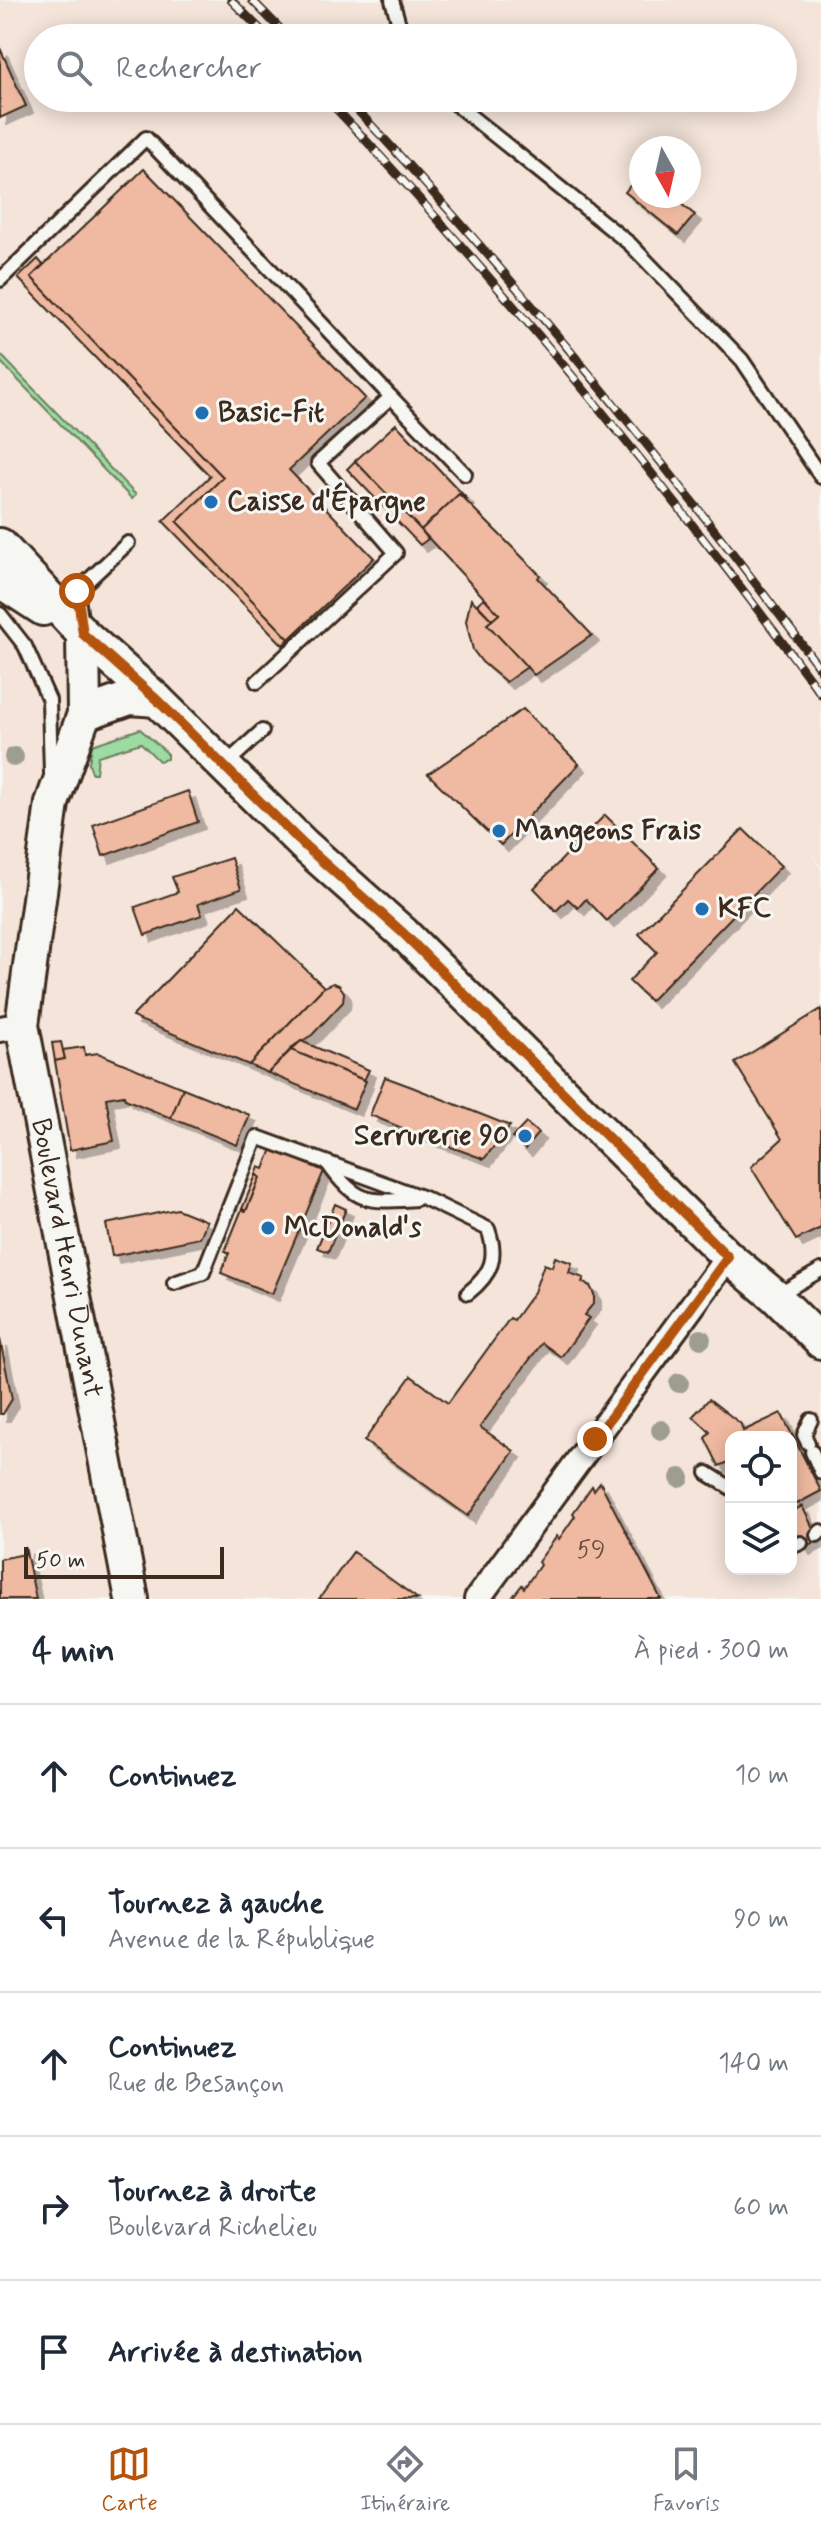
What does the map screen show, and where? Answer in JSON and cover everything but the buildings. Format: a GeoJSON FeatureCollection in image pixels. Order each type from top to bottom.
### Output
{"type":"FeatureCollection","features":[{"type":"Feature","properties":{"kind":"main road"},"geometry":{"type":"LineString","coordinates":[[0,545],[83,634],[403,933],[728,1257],[776,1297],[821,1342]]}},
{"type":"Feature","properties":{"kind":"main road"},"geometry":{"type":"LineString","coordinates":[[0,581],[83,634]]}},
{"type":"Feature","properties":{"kind":"main road","name":"Boulevard Henri Dunant"},"geometry":{"type":"LineString","coordinates":[[83,634],[84,714],[52,803],[11,1027],[132,1599]]}},
{"type":"Feature","properties":{"kind":"main road"},"geometry":{"type":"LineString","coordinates":[[84,714],[130,698],[157,700]]}},
{"type":"Feature","properties":{"kind":"street"},"geometry":{"type":"LineString","coordinates":[[477,1599],[728,1257]]}},
{"type":"Feature","properties":{"kind":"lane"},"geometry":{"type":"LineString","coordinates":[[392,0],[399,24]]}},
{"type":"Feature","properties":{"kind":"lane"},"geometry":{"type":"LineString","coordinates":[[465,112],[640,254],[742,360],[821,477]]}},
{"type":"Feature","properties":{"kind":"lane"},"geometry":{"type":"LineString","coordinates":[[0,280],[146,138],[465,474]]}},
{"type":"Feature","properties":{"kind":"lane"},"geometry":{"type":"LineString","coordinates":[[257,682],[396,553],[318,463],[391,397]]}},
{"type":"Feature","properties":{"kind":"lane"},"geometry":{"type":"LineString","coordinates":[[83,634],[77,591],[128,543]]}},
{"type":"Feature","properties":{"kind":"lane"},"geometry":{"type":"LineString","coordinates":[[0,614],[25,646],[49,700],[52,803]]}},
{"type":"Feature","properties":{"kind":"lane"},"geometry":{"type":"LineString","coordinates":[[224,766],[262,731]]}},
{"type":"Feature","properties":{"kind":"lane"},"geometry":{"type":"LineString","coordinates":[[174,1283],[203,1273],[257,1137],[424,1198],[488,1229],[494,1246],[492,1263],[482,1282],[468,1293]]}},
{"type":"Feature","properties":{"kind":"lane"},"geometry":{"type":"LineString","coordinates":[[328,1164],[344,1187],[374,1202],[424,1198]]}},
{"type":"Feature","properties":{"kind":"lane"},"geometry":{"type":"LineString","coordinates":[[776,1297],[821,1270]]}},
{"type":"Feature","properties":{"kind":"lane"},"geometry":{"type":"LineString","coordinates":[[811,1420],[804,1435],[821,1472]]}},
{"type":"Feature","properties":{"kind":"lane"},"geometry":{"type":"LineString","coordinates":[[707,1473],[725,1484]]}},
{"type":"Feature","properties":{"kind":"shaded area"},"geometry":{"type":"Polygon","coordinates":[[[0,0],[821,0],[821,867],[812,854],[821,870],[821,1599],[0,1599],[0,0]]]}},
{"type":"Feature","properties":{"kind":"green space"},"geometry":{"type":"Polygon","coordinates":[[[0,354],[136,495],[132,499],[0,361],[0,354]]]}},
{"type":"Feature","properties":{"kind":"green space"},"geometry":{"type":"Polygon","coordinates":[[[140,729],[167,753],[167,759],[159,761],[141,743],[98,756],[96,773],[92,773],[89,763],[92,745],[140,729]]]}},
{"type":"Feature","properties":{"kind":"railway"},"geometry":{"type":"LineString","coordinates":[[231,0],[255,24]]}},
{"type":"Feature","properties":{"kind":"railway"},"geometry":{"type":"LineString","coordinates":[[252,0],[275,24]]}},
{"type":"Feature","properties":{"kind":"railway"},"geometry":{"type":"LineString","coordinates":[[339,112],[457,241],[583,388],[821,694]]}},
{"type":"Feature","properties":{"kind":"railway"},"geometry":{"type":"LineString","coordinates":[[359,112],[471,235],[592,377],[821,670]]}},
{"type":"Feature","properties":{"kind":"place","name":"Basic-Fit"},"geometry":{"type":"Point","coordinates":[202,413]}},
{"type":"Feature","properties":{"kind":"place","name":"Caisse d'Épargne"},"geometry":{"type":"Point","coordinates":[211,502]}},
{"type":"Feature","properties":{"kind":"place","name":"Mangeons Frais"},"geometry":{"type":"Point","coordinates":[499,831]}},
{"type":"Feature","properties":{"kind":"place","name":"KFC"},"geometry":{"type":"Point","coordinates":[702,909]}},
{"type":"Feature","properties":{"kind":"place","name":"Serrurerie 90"},"geometry":{"type":"Point","coordinates":[525,1136]}},
{"type":"Feature","properties":{"kind":"place","name":"McDonald's"},"geometry":{"type":"Point","coordinates":[268,1228]}},
{"type":"Feature","properties":{"kind":"route"},"geometry":{"type":"LineString","coordinates":[[77,591],[83,634],[157,700],[304,845],[403,933],[728,1257],[595,1439]]}}]}
